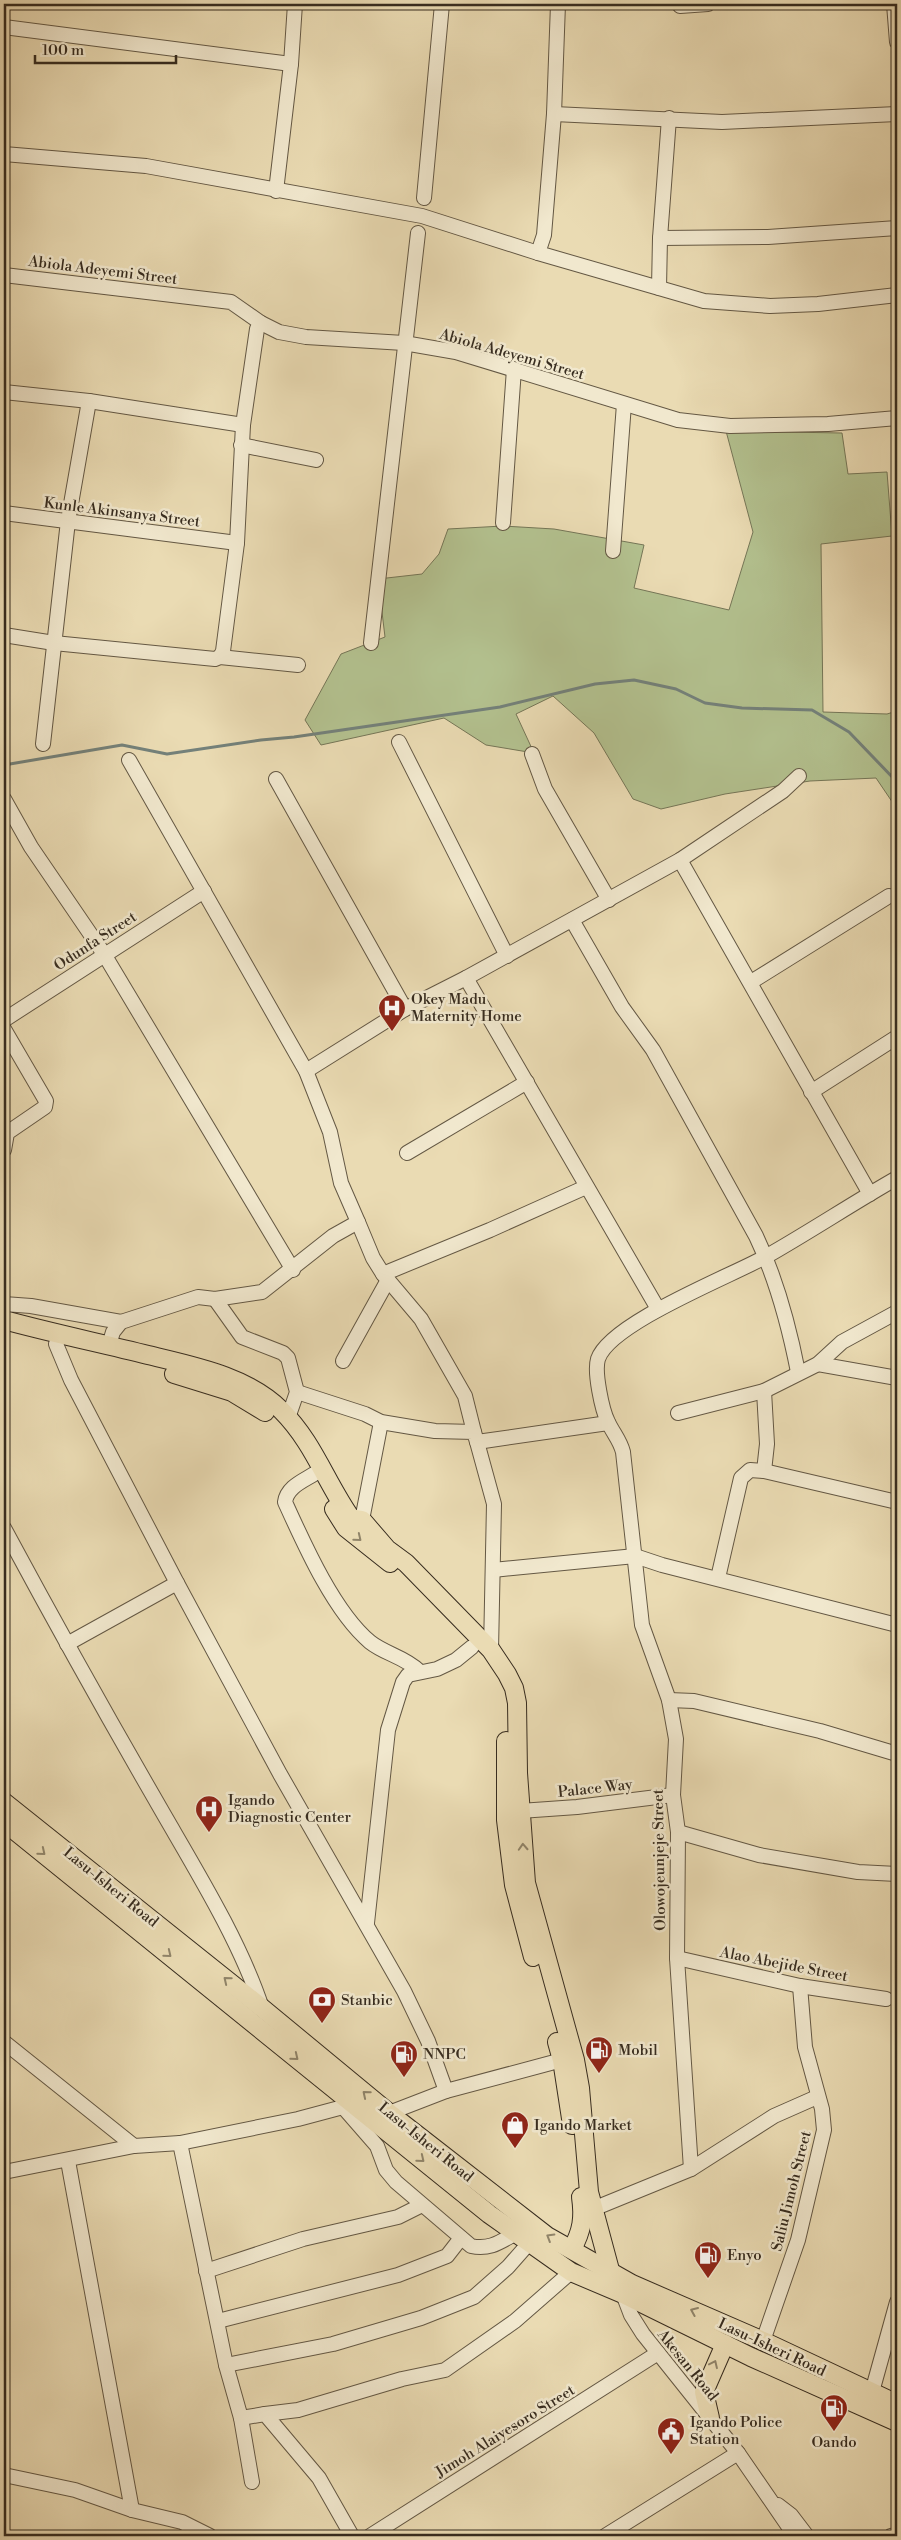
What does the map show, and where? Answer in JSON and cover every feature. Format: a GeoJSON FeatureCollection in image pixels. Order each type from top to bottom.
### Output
{"type":"FeatureCollection","features":[{"type":"Feature","properties":{"kind":"main road"},"geometry":{"type":"LineString","coordinates":[[4,1320],[58,1340],[232,1392],[250,1401],[284,1429],[302,1452],[346,1528],[400,1571],[472,1647],[496,1678],[505,1705],[506,1820],[514,1885],[562,2060],[583,2209],[581,2232],[572,2249]]}},
{"type":"Feature","properties":{"kind":"main road"},"geometry":{"type":"LineString","coordinates":[[4,1331],[58,1340],[109,1345],[230,1378],[258,1392],[288,1418],[310,1444],[352,1518],[362,1520],[387,1549],[406,1563],[491,1650],[507,1674],[517,1703],[520,1811],[526,1883],[575,2060],[592,2209],[610,2270]]}},
{"type":"Feature","properties":{"kind":"main road","name":"Lasu-Isheri Road"},"geometry":{"type":"LineString","coordinates":[[4,1803],[262,2008],[389,2113],[547,2236],[632,2284],[764,2341],[897,2404]]}},
{"type":"Feature","properties":{"kind":"main road","name":"Lasu-Isheri Road"},"geometry":{"type":"LineString","coordinates":[[4,1822],[347,2104],[489,2214],[571,2272],[623,2294],[724,2344],[897,2422]]}},
{"type":"Feature","properties":{"kind":"main road"},"geometry":{"type":"LineString","coordinates":[[710,2418],[704,2392],[724,2344]]}},
{"type":"Feature","properties":{"kind":"street"},"geometry":{"type":"LineString","coordinates":[[276,191],[291,64],[295,4]]}},
{"type":"Feature","properties":{"kind":"street"},"geometry":{"type":"LineString","coordinates":[[424,198],[442,4]]}},
{"type":"Feature","properties":{"kind":"street"},"geometry":{"type":"LineString","coordinates":[[538,253],[544,235],[554,114],[558,4]]}},
{"type":"Feature","properties":{"kind":"street"},"geometry":{"type":"LineString","coordinates":[[680,6],[708,4]]}},
{"type":"Feature","properties":{"kind":"street"},"geometry":{"type":"LineString","coordinates":[[894,4],[897,42]]}},
{"type":"Feature","properties":{"kind":"street"},"geometry":{"type":"LineString","coordinates":[[4,27],[291,64]]}},
{"type":"Feature","properties":{"kind":"street"},"geometry":{"type":"LineString","coordinates":[[554,114],[722,122],[897,114]]}},
{"type":"Feature","properties":{"kind":"street"},"geometry":{"type":"LineString","coordinates":[[659,288],[660,238],[669,118]]}},
{"type":"Feature","properties":{"kind":"street"},"geometry":{"type":"LineString","coordinates":[[4,154],[146,166],[422,216],[538,253],[704,301],[770,306],[818,304],[897,295]]}},
{"type":"Feature","properties":{"kind":"street"},"geometry":{"type":"LineString","coordinates":[[660,238],[768,237],[897,228]]}},
{"type":"Feature","properties":{"kind":"street"},"geometry":{"type":"LineString","coordinates":[[371,643],[418,233]]}},
{"type":"Feature","properties":{"kind":"street","name":"Abiola Adeyemi Street"},"geometry":{"type":"LineString","coordinates":[[4,275],[231,302],[261,323],[279,332],[306,337],[404,343],[456,352],[678,420],[730,426],[828,424],[897,418]]}},
{"type":"Feature","properties":{"kind":"street"},"geometry":{"type":"LineString","coordinates":[[220,657],[223,651],[237,543],[243,425],[257,329],[261,323]]}},
{"type":"Feature","properties":{"kind":"street"},"geometry":{"type":"LineString","coordinates":[[503,522],[514,369]]}},
{"type":"Feature","properties":{"kind":"street"},"geometry":{"type":"LineString","coordinates":[[4,392],[90,401],[243,425]]}},
{"type":"Feature","properties":{"kind":"street"},"geometry":{"type":"LineString","coordinates":[[42,744],[68,522],[90,401]]}},
{"type":"Feature","properties":{"kind":"street"},"geometry":{"type":"LineString","coordinates":[[613,551],[624,404]]}},
{"type":"Feature","properties":{"kind":"street"},"geometry":{"type":"LineString","coordinates":[[241,445],[316,460]]}},
{"type":"Feature","properties":{"kind":"street","name":"Kunle Akinsanya Street"},"geometry":{"type":"LineString","coordinates":[[4,513],[237,543]]}},
{"type":"Feature","properties":{"kind":"street"},"geometry":{"type":"LineString","coordinates":[[4,635],[54,643],[214,659],[220,657],[298,665]]}},
{"type":"Feature","properties":{"kind":"street"},"geometry":{"type":"LineString","coordinates":[[399,742],[507,956]]}},
{"type":"Feature","properties":{"kind":"street"},"geometry":{"type":"LineString","coordinates":[[532,754],[545,789],[608,900]]}},
{"type":"Feature","properties":{"kind":"street"},"geometry":{"type":"LineString","coordinates":[[130,760],[306,1071],[330,1132],[341,1183],[373,1258],[385,1277],[421,1319],[465,1396],[494,1504],[491,1650]]}},
{"type":"Feature","properties":{"kind":"street"},"geometry":{"type":"LineString","coordinates":[[306,1071],[405,1010],[680,860],[784,791],[799,776]]}},
{"type":"Feature","properties":{"kind":"street"},"geometry":{"type":"LineString","coordinates":[[276,779],[405,1010]]}},
{"type":"Feature","properties":{"kind":"street"},"geometry":{"type":"LineString","coordinates":[[4,799],[31,847],[104,954],[293,1270]]}},
{"type":"Feature","properties":{"kind":"street"},"geometry":{"type":"LineString","coordinates":[[680,860],[870,1194]]}},
{"type":"Feature","properties":{"kind":"street","name":"Odunfa Street"},"geometry":{"type":"LineString","coordinates":[[4,1020],[204,891]]}},
{"type":"Feature","properties":{"kind":"street"},"geometry":{"type":"LineString","coordinates":[[751,982],[890,896]]}},
{"type":"Feature","properties":{"kind":"street"},"geometry":{"type":"LineString","coordinates":[[572,920],[622,1007],[652,1050],[766,1256],[798,1372]]}},
{"type":"Feature","properties":{"kind":"street"},"geometry":{"type":"LineString","coordinates":[[466,978],[658,1309]]}},
{"type":"Feature","properties":{"kind":"street"},"geometry":{"type":"LineString","coordinates":[[4,1029],[46,1101],[45,1107],[7,1133],[4,1150]]}},
{"type":"Feature","properties":{"kind":"street"},"geometry":{"type":"LineString","coordinates":[[811,1092],[897,1037]]}},
{"type":"Feature","properties":{"kind":"street"},"geometry":{"type":"LineString","coordinates":[[407,1153],[527,1082]]}},
{"type":"Feature","properties":{"kind":"street","name":"Olowojeunjeje Street"},"geometry":{"type":"LineString","coordinates":[[691,2169],[677,1958],[678,1832],[673,1795],[676,1739],[668,1700],[642,1624],[624,1452],[603,1410],[597,1366],[598,1358],[608,1343],[658,1309],[766,1256],[897,1178]]}},
{"type":"Feature","properties":{"kind":"street"},"geometry":{"type":"LineString","coordinates":[[344,1361],[385,1277],[586,1187]]}},
{"type":"Feature","properties":{"kind":"street"},"geometry":{"type":"LineString","coordinates":[[4,1304],[121,1322],[198,1297],[215,1299],[255,1294],[293,1270],[333,1236],[358,1222]]}},
{"type":"Feature","properties":{"kind":"street"},"geometry":{"type":"LineString","coordinates":[[215,1299],[242,1337],[283,1353],[288,1358],[297,1392],[288,1418]]}},
{"type":"Feature","properties":{"kind":"street"},"geometry":{"type":"LineString","coordinates":[[678,1413],[764,1391],[798,1372],[818,1364],[842,1342],[897,1312]]}},
{"type":"Feature","properties":{"kind":"street"},"geometry":{"type":"LineString","coordinates":[[69,1313],[58,1340],[88,1413],[177,1583],[344,1889],[367,1923],[428,2041],[446,2091]]}},
{"type":"Feature","properties":{"kind":"street"},"geometry":{"type":"LineString","coordinates":[[109,1345],[113,1332],[121,1322]]}},
{"type":"Feature","properties":{"kind":"street"},"geometry":{"type":"LineString","coordinates":[[818,1364],[897,1378]]}},
{"type":"Feature","properties":{"kind":"street"},"geometry":{"type":"LineString","coordinates":[[764,1391],[767,1444],[764,1471]]}},
{"type":"Feature","properties":{"kind":"street"},"geometry":{"type":"LineString","coordinates":[[297,1392],[365,1414],[381,1422],[476,1437],[608,1423]]}},
{"type":"Feature","properties":{"kind":"street"},"geometry":{"type":"LineString","coordinates":[[362,1520],[381,1422]]}},
{"type":"Feature","properties":{"kind":"street"},"geometry":{"type":"LineString","coordinates":[[718,1578],[741,1478],[750,1470],[764,1471],[897,1502]]}},
{"type":"Feature","properties":{"kind":"street"},"geometry":{"type":"LineString","coordinates":[[314,1474],[290,1490],[286,1494],[285,1502],[311,1558],[344,1610],[369,1641],[382,1651],[412,1664],[419,1671]]}},
{"type":"Feature","properties":{"kind":"street"},"geometry":{"type":"LineString","coordinates":[[4,1528],[67,1644],[203,1883],[252,1979],[262,2008]]}},
{"type":"Feature","properties":{"kind":"street"},"geometry":{"type":"LineString","coordinates":[[493,1570],[635,1556],[662,1565],[897,1625]]}},
{"type":"Feature","properties":{"kind":"street"},"geometry":{"type":"LineString","coordinates":[[67,1644],[177,1583]]}},
{"type":"Feature","properties":{"kind":"street"},"geometry":{"type":"LineString","coordinates":[[367,1923],[388,1730],[403,1682],[408,1675],[419,1671],[437,1669],[456,1660],[472,1647]]}},
{"type":"Feature","properties":{"kind":"street"},"geometry":{"type":"LineString","coordinates":[[668,1700],[694,1701],[820,1731],[897,1754]]}},
{"type":"Feature","properties":{"kind":"street","name":"Palace Way"},"geometry":{"type":"LineString","coordinates":[[520,1811],[577,1807],[673,1795]]}},
{"type":"Feature","properties":{"kind":"street"},"geometry":{"type":"LineString","coordinates":[[678,1832],[759,1855],[852,1871],[897,1874]]}},
{"type":"Feature","properties":{"kind":"street","name":"Alao Abejide Street"},"geometry":{"type":"LineString","coordinates":[[677,1958],[800,1986],[886,1999]]}},
{"type":"Feature","properties":{"kind":"street","name":"Saliu Jimoh Street"},"geometry":{"type":"LineString","coordinates":[[764,2341],[798,2240],[824,2130],[822,2109],[817,2098],[805,2047],[800,1986]]}},
{"type":"Feature","properties":{"kind":"street"},"geometry":{"type":"LineString","coordinates":[[4,2042],[134,2146]]}},
{"type":"Feature","properties":{"kind":"street"},"geometry":{"type":"LineString","coordinates":[[389,2113],[446,2091],[562,2060]]}},
{"type":"Feature","properties":{"kind":"street"},"geometry":{"type":"LineString","coordinates":[[592,2209],[691,2169],[774,2116],[817,2098]]}},
{"type":"Feature","properties":{"kind":"street"},"geometry":{"type":"LineString","coordinates":[[4,2172],[68,2161],[134,2146],[180,2142],[298,2119],[347,2104],[377,2146],[386,2170],[422,2205],[471,2246],[484,2249],[523,2238]]}},
{"type":"Feature","properties":{"kind":"street"},"geometry":{"type":"LineString","coordinates":[[180,2142],[226,2365],[241,2418],[252,2482]]}},
{"type":"Feature","properties":{"kind":"street"},"geometry":{"type":"LineString","coordinates":[[68,2161],[132,2510]]}},
{"type":"Feature","properties":{"kind":"street"},"geometry":{"type":"LineString","coordinates":[[206,2271],[303,2239],[398,2217],[422,2205]]}},
{"type":"Feature","properties":{"kind":"street"},"geometry":{"type":"LineString","coordinates":[[218,2321],[398,2275],[447,2256],[461,2238]]}},
{"type":"Feature","properties":{"kind":"street"},"geometry":{"type":"LineString","coordinates":[[226,2365],[333,2344],[421,2318],[474,2297],[508,2267],[523,2238]]}},
{"type":"Feature","properties":{"kind":"street"},"geometry":{"type":"LineString","coordinates":[[241,2418],[298,2410],[402,2379],[445,2370],[515,2321],[571,2272]]}},
{"type":"Feature","properties":{"kind":"street","name":"Akesan Road"},"geometry":{"type":"LineString","coordinates":[[623,2294],[631,2315],[658,2353],[738,2453],[795,2536]]}},
{"type":"Feature","properties":{"kind":"street"},"geometry":{"type":"LineString","coordinates":[[872,2392],[897,2302]]}},
{"type":"Feature","properties":{"kind":"street","name":"Jimoh Alaiyesoro Street"},"geometry":{"type":"LineString","coordinates":[[370,2536],[658,2353]]}},
{"type":"Feature","properties":{"kind":"street"},"geometry":{"type":"LineString","coordinates":[[266,2414],[319,2478],[352,2536]]}},
{"type":"Feature","properties":{"kind":"street"},"geometry":{"type":"LineString","coordinates":[[606,2536],[738,2453]]}},
{"type":"Feature","properties":{"kind":"street"},"geometry":{"type":"LineString","coordinates":[[4,2474],[75,2490],[132,2510],[182,2522],[210,2536]]}},
{"type":"Feature","properties":{"kind":"street","name":"Akesan Road"},"geometry":{"type":"LineString","coordinates":[[771,2500],[791,2515],[808,2536]]}},
{"type":"Feature","properties":{"kind":"street"},"geometry":{"type":"LineString","coordinates":[[891,2536],[897,2536]]}},
{"type":"Feature","properties":{"kind":"green space"},"geometry":{"type":"Polygon","coordinates":[[[726,431],[842,433],[848,474],[887,472],[892,536],[821,544],[823,712],[887,714],[897,711],[897,809],[876,778],[810,781],[725,794],[661,809],[633,799],[594,733],[553,696],[516,714],[534,753],[486,745],[444,718],[321,745],[305,720],[341,654],[385,637],[378,579],[422,574],[439,554],[448,529],[503,526],[554,529],[644,545],[634,588],[729,610],[753,532],[726,431]]]}},
{"type":"Feature","properties":{"kind":"waterway"},"geometry":{"type":"LineString","coordinates":[[4,765],[122,745],[167,754],[294,737],[500,707],[595,684],[634,680],[676,689],[705,703],[742,708],[812,710],[849,732],[897,782]]}},
{"type":"Feature","properties":{"kind":"place","name":"Okey Madu Maternity Home"},"geometry":{"type":"Point","coordinates":[392,1032]}},
{"type":"Feature","properties":{"kind":"place","name":"Igando Diagnostic Center"},"geometry":{"type":"Point","coordinates":[209,1833]}},
{"type":"Feature","properties":{"kind":"place","name":"Stanbic"},"geometry":{"type":"Point","coordinates":[322,2024]}},
{"type":"Feature","properties":{"kind":"place","name":"Mobil"},"geometry":{"type":"Point","coordinates":[599,2074]}},
{"type":"Feature","properties":{"kind":"place","name":"NNPC"},"geometry":{"type":"Point","coordinates":[404,2078]}},
{"type":"Feature","properties":{"kind":"place","name":"Igando Market"},"geometry":{"type":"Point","coordinates":[515,2149]}},
{"type":"Feature","properties":{"kind":"place","name":"Enyo"},"geometry":{"type":"Point","coordinates":[708,2279]}},
{"type":"Feature","properties":{"kind":"place","name":"Oando"},"geometry":{"type":"Point","coordinates":[834,2432]}},
{"type":"Feature","properties":{"kind":"place","name":"Igando Police Station"},"geometry":{"type":"Point","coordinates":[671,2455]}}]}
